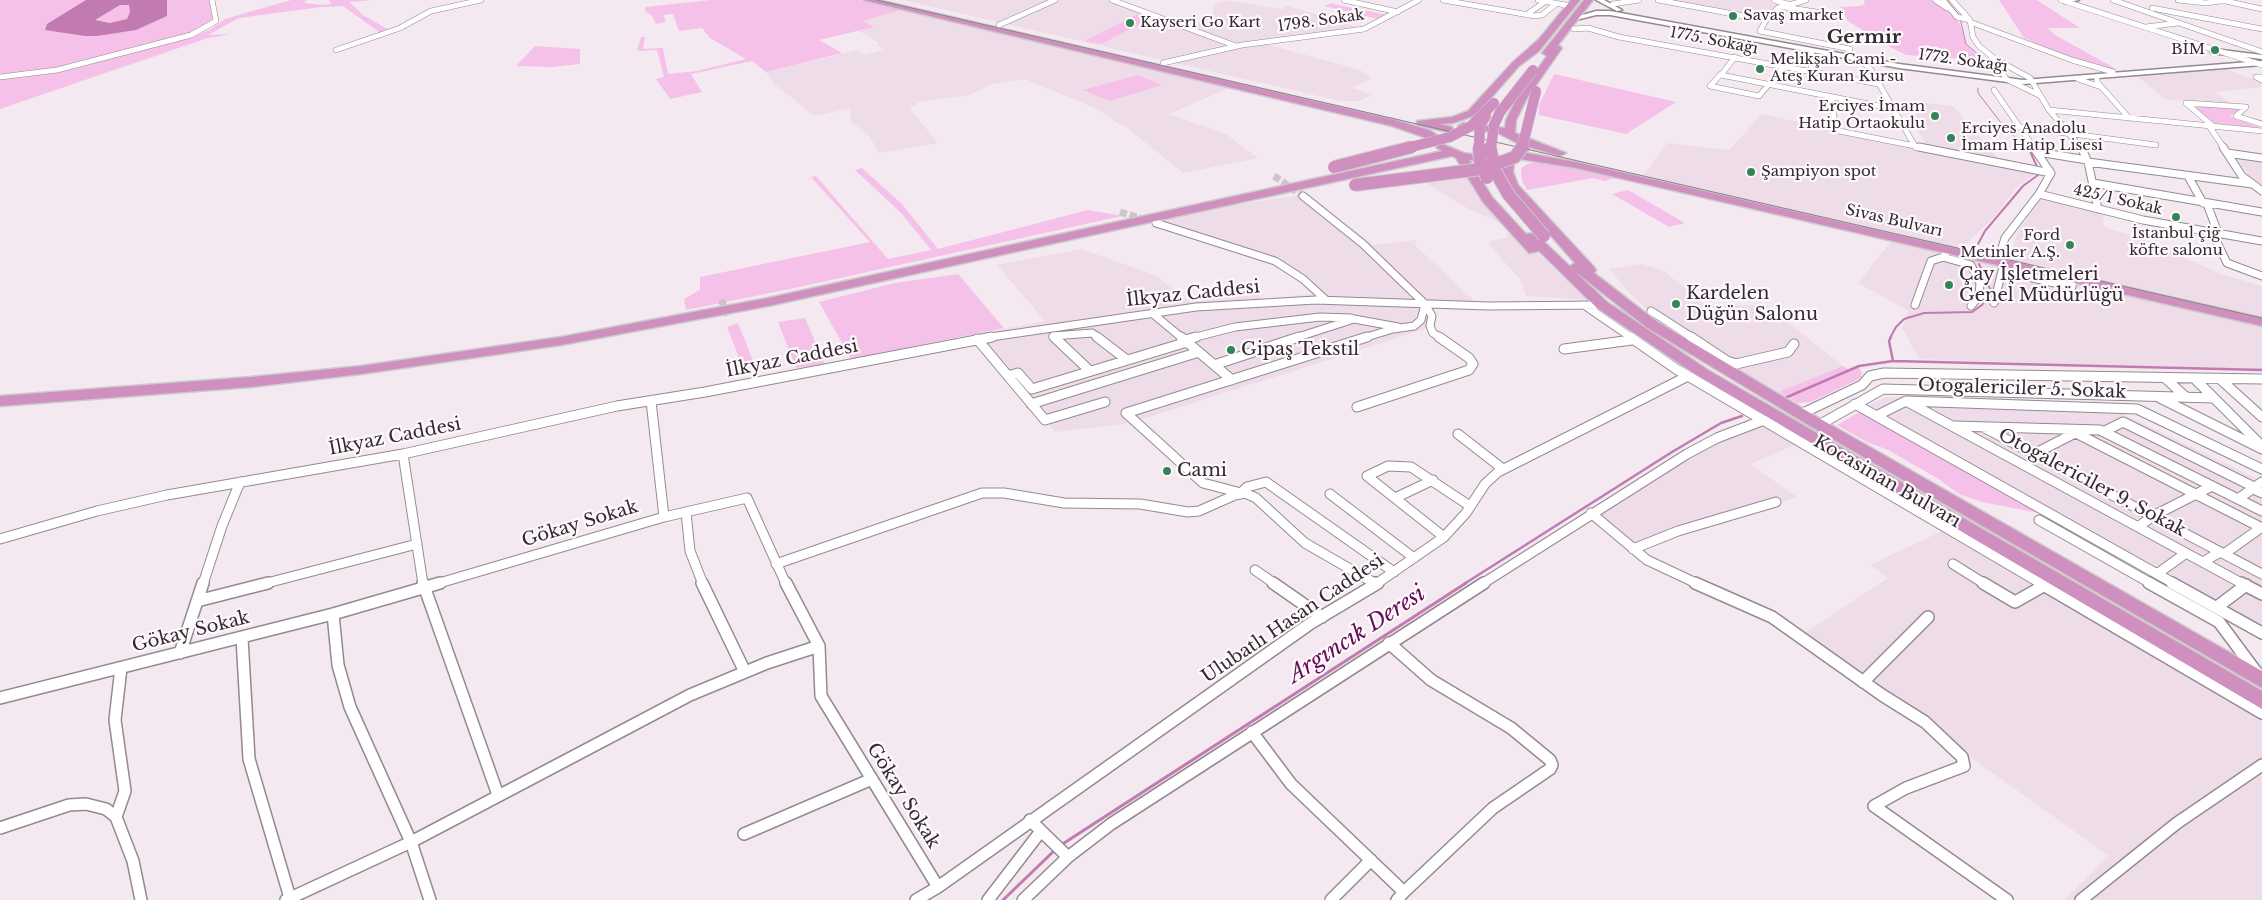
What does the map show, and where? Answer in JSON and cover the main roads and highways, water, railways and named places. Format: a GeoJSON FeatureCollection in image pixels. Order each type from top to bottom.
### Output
{"type":"FeatureCollection","features":[{"type":"Feature","properties":{"kind":"highway"},"geometry":{"type":"LineString","coordinates":[[867,0],[1374,115],[1454,128],[1486,127],[1510,133],[1522,141],[1524,148],[1508,162],[1507,172],[1514,186],[1530,207],[1580,261],[1651,318]]}},
{"type":"Feature","properties":{"kind":"highway"},"geometry":{"type":"LineString","coordinates":[[891,0],[1374,115],[1420,130],[1448,149],[1488,160],[1516,156]]}},
{"type":"Feature","properties":{"kind":"highway"},"geometry":{"type":"LineString","coordinates":[[1510,133],[1511,120],[1522,98],[1575,24],[1589,0]]}},
{"type":"Feature","properties":{"kind":"highway"},"geometry":{"type":"LineString","coordinates":[[1573,3],[1494,103],[1480,125],[1478,138],[1480,161],[1498,198],[1537,236],[1592,279],[1651,318]]}},
{"type":"Feature","properties":{"kind":"highway"},"geometry":{"type":"LineString","coordinates":[[1537,236],[1508,194],[1495,171],[1490,145],[1494,125],[1500,112],[1533,70],[1575,24]]}},
{"type":"Feature","properties":{"kind":"highway"},"geometry":{"type":"LineString","coordinates":[[1542,41],[1516,64],[1472,113],[1454,128],[1441,134],[1448,149],[1517,233],[1574,286],[1602,305]]}},
{"type":"Feature","properties":{"kind":"highway"},"geometry":{"type":"LineString","coordinates":[[1223,202],[1481,169],[1515,157],[1522,148],[1536,91],[1557,48]]}},
{"type":"Feature","properties":{"kind":"highway"},"geometry":{"type":"LineString","coordinates":[[1277,184],[1450,137],[1471,126],[1494,103]]}},
{"type":"Feature","properties":{"kind":"highway"},"geometry":{"type":"LineString","coordinates":[[1374,115],[1436,121],[1458,118],[1472,113]]}},
{"type":"Feature","properties":{"kind":"highway"},"geometry":{"type":"LineString","coordinates":[[1374,115],[1422,139],[1426,146],[1420,153]]}},
{"type":"Feature","properties":{"kind":"highway","name":"Sivas Bulvarı"},"geometry":{"type":"LineString","coordinates":[[1522,141],[1602,164],[2262,312]]}},
{"type":"Feature","properties":{"kind":"highway"},"geometry":{"type":"LineString","coordinates":[[0,394],[256,375],[447,353],[561,335],[757,300],[1277,184],[1420,153],[1448,149]]}},
{"type":"Feature","properties":{"kind":"highway"},"geometry":{"type":"LineString","coordinates":[[0,401],[251,382],[361,370],[561,341],[759,304],[1223,202],[1448,149]]}},
{"type":"Feature","properties":{"kind":"highway","name":"Sivas Bulvarı"},"geometry":{"type":"LineString","coordinates":[[1516,156],[1561,162],[1946,254],[2073,279],[2262,322]]}},
{"type":"Feature","properties":{"kind":"highway"},"geometry":{"type":"LineString","coordinates":[[1514,186],[1512,170],[1518,165],[1531,161],[1561,162]]}},
{"type":"Feature","properties":{"kind":"highway","name":"Kocasinan Bulvarı"},"geometry":{"type":"LineString","coordinates":[[1537,236],[1602,305],[1695,368],[2262,701]]}},
{"type":"Feature","properties":{"kind":"highway","name":"Kocasinan Bulvarı"},"geometry":{"type":"LineString","coordinates":[[1651,318],[1819,425],[2262,680]]}},
{"type":"Feature","properties":{"kind":"highway"},"geometry":{"type":"LineString","coordinates":[[1785,422],[1801,414]]}},
{"type":"Feature","properties":{"kind":"highway"},"geometry":{"type":"LineString","coordinates":[[1803,433],[1819,425]]}},
{"type":"Feature","properties":{"kind":"waterway"},"geometry":{"type":"LineString","coordinates":[[1947,0],[1960,16]]}},
{"type":"Feature","properties":{"kind":"waterway"},"geometry":{"type":"LineString","coordinates":[[1960,18],[1966,44],[1980,56],[1987,69]]}},
{"type":"Feature","properties":{"kind":"waterway"},"geometry":{"type":"LineString","coordinates":[[1978,88],[1978,93],[2005,128],[2027,148]]}},
{"type":"Feature","properties":{"kind":"waterway"},"geometry":{"type":"LineString","coordinates":[[2025,147],[2030,151],[2038,169]]}},
{"type":"Feature","properties":{"kind":"waterway"},"geometry":{"type":"LineString","coordinates":[[1978,244],[1985,231],[2023,186],[2038,175]]}},
{"type":"Feature","properties":{"kind":"waterway"},"geometry":{"type":"LineString","coordinates":[[1890,338],[1896,327],[1904,319],[1924,313],[1972,312],[1982,305],[1988,297],[1990,289],[1979,264]]}},
{"type":"Feature","properties":{"kind":"waterway"},"geometry":{"type":"LineString","coordinates":[[1891,337],[1889,341],[1893,361]]}},
{"type":"Feature","properties":{"kind":"waterway"},"geometry":{"type":"LineString","coordinates":[[1785,398],[1859,366],[1893,361]]}},
{"type":"Feature","properties":{"kind":"waterway"},"geometry":{"type":"LineString","coordinates":[[1893,361],[2262,370]]}},
{"type":"Feature","properties":{"kind":"waterway","name":"Argıncık Deresi"},"geometry":{"type":"LineString","coordinates":[[1464,584],[1672,452],[1721,423],[1742,416]]}},
{"type":"Feature","properties":{"kind":"waterway","name":"Argıncık Deresi"},"geometry":{"type":"LineString","coordinates":[[1061,845],[1466,583]]}},
{"type":"Feature","properties":{"kind":"waterway","name":"Argıncık Deresi"},"geometry":{"type":"LineString","coordinates":[[1003,900],[1056,849]]}},
{"type":"Feature","properties":{"kind":"tunnel"},"geometry":{"type":"LineString","coordinates":[[1274,176],[1303,196]]}},
{"type":"Feature","properties":{"kind":"tunnel"},"geometry":{"type":"LineString","coordinates":[[1120,212],[1149,221]]}},
{"type":"Feature","properties":{"kind":"tunnel"},"geometry":{"type":"LineString","coordinates":[[721,300],[729,317]]}},
{"type":"Feature","properties":{"kind":"tram line"},"geometry":{"type":"LineString","coordinates":[[877,0],[2262,318]]}},
{"type":"Feature","properties":{"kind":"place","name":"Savaş market"},"geometry":{"type":"Point","coordinates":[1733,16]}},
{"type":"Feature","properties":{"kind":"place","name":"Kayseri Go Kart"},"geometry":{"type":"Point","coordinates":[1130,23]}},
{"type":"Feature","properties":{"kind":"place","name":"BİM"},"geometry":{"type":"Point","coordinates":[2215,50]}},
{"type":"Feature","properties":{"kind":"place","name":"Melikşah Cami - Ateş Kuran Kursu"},"geometry":{"type":"Point","coordinates":[1760,69]}},
{"type":"Feature","properties":{"kind":"place","name":"Erciyes İmam Hatip Ortaokulu"},"geometry":{"type":"Point","coordinates":[1935,116]}},
{"type":"Feature","properties":{"kind":"place","name":"Erciyes Anadolu İmam Hatip Lisesi"},"geometry":{"type":"Point","coordinates":[1951,138]}},
{"type":"Feature","properties":{"kind":"place","name":"Şampiyon spot"},"geometry":{"type":"Point","coordinates":[1751,172]}},
{"type":"Feature","properties":{"kind":"place","name":"İstanbul çiğ köfte salonu"},"geometry":{"type":"Point","coordinates":[2176,217]}},
{"type":"Feature","properties":{"kind":"place","name":"Ford Metinler A.Ş."},"geometry":{"type":"Point","coordinates":[2070,245]}},
{"type":"Feature","properties":{"kind":"place","name":"Çay İşletmeleri Genel Müdürlüğü"},"geometry":{"type":"Point","coordinates":[1949,285]}},
{"type":"Feature","properties":{"kind":"place","name":"Kardelen Düğün Salonu"},"geometry":{"type":"Point","coordinates":[1676,304]}},
{"type":"Feature","properties":{"kind":"place","name":"Gipaş Tekstil"},"geometry":{"type":"Point","coordinates":[1231,350]}},
{"type":"Feature","properties":{"kind":"place","name":"Cami"},"geometry":{"type":"Point","coordinates":[1167,471]}},
{"type":"Feature","properties":{"kind":"district","name":"Germir"},"geometry":{"type":"Point","coordinates":[1864,38]}}]}
